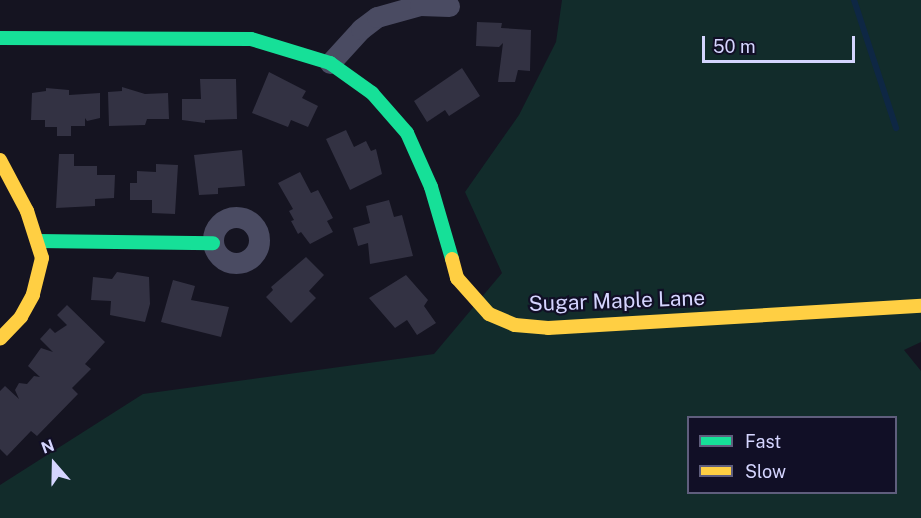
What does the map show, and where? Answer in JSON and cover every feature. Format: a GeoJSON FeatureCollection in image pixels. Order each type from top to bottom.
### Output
{"type":"FeatureCollection","features":[{"type":"Feature","properties":{"kind":"street"},"geometry":{"type":"LineString","coordinates":[[330,63],[361,29],[377,17],[420,4],[449,6]]}},
{"type":"Feature","properties":{"kind":"street","name":"Sugar Maple Lane"},"geometry":{"type":"LineString","coordinates":[[0,38],[230,37],[250,39],[330,63],[372,93],[407,133],[430,187],[457,278],[489,314],[515,325],[548,328],[921,306]]}},
{"type":"Feature","properties":{"kind":"street"},"geometry":{"type":"LineString","coordinates":[[0,160],[38,241],[42,258],[33,295],[21,317],[0,339]]}},
{"type":"Feature","properties":{"kind":"street"},"geometry":{"type":"LineString","coordinates":[[38,241],[213,243]]}},
{"type":"Feature","properties":{"kind":"green space"},"geometry":{"type":"Polygon","coordinates":[[[562,0],[921,0],[921,342],[904,350],[921,371],[921,518],[0,518],[0,485],[143,394],[434,354],[502,273],[465,192],[519,115],[556,42],[562,0]]]}},
{"type":"Feature","properties":{"kind":"building"},"geometry":{"type":"Polygon","coordinates":[[[477,22],[502,23],[501,28],[531,30],[530,71],[518,70],[515,82],[498,82],[503,43],[499,47],[476,46],[477,22]]]}},
{"type":"Feature","properties":{"kind":"building"},"geometry":{"type":"Polygon","coordinates":[[[462,68],[480,96],[449,116],[445,110],[427,122],[414,101],[462,68]]]}},
{"type":"Feature","properties":{"kind":"building"},"geometry":{"type":"Polygon","coordinates":[[[269,72],[306,91],[302,98],[318,106],[308,127],[291,120],[288,127],[252,113],[269,72]]]}},
{"type":"Feature","properties":{"kind":"building"},"geometry":{"type":"Polygon","coordinates":[[[200,79],[236,79],[237,119],[205,120],[205,123],[182,120],[182,99],[201,99],[200,79]]]}},
{"type":"Feature","properties":{"kind":"building"},"geometry":{"type":"Polygon","coordinates":[[[122,87],[145,94],[168,93],[169,119],[147,119],[145,125],[109,126],[108,92],[122,91],[122,87]]]}},
{"type":"Feature","properties":{"kind":"building"},"geometry":{"type":"Polygon","coordinates":[[[46,88],[69,90],[69,95],[100,93],[100,118],[87,121],[85,118],[85,126],[71,126],[71,136],[57,136],[57,127],[45,127],[45,120],[31,120],[32,93],[46,91],[46,88]]]}},
{"type":"Feature","properties":{"kind":"building"},"geometry":{"type":"Polygon","coordinates":[[[346,130],[354,147],[366,141],[371,151],[376,149],[382,174],[350,190],[326,139],[346,130]]]}},
{"type":"Feature","properties":{"kind":"building"},"geometry":{"type":"Polygon","coordinates":[[[242,150],[245,186],[218,188],[218,194],[199,195],[194,155],[242,150]]]}},
{"type":"Feature","properties":{"kind":"building"},"geometry":{"type":"Polygon","coordinates":[[[59,154],[74,154],[74,166],[97,166],[97,175],[115,175],[114,198],[95,199],[95,206],[56,208],[59,154]]]}},
{"type":"Feature","properties":{"kind":"building"},"geometry":{"type":"Polygon","coordinates":[[[156,164],[178,165],[175,214],[152,213],[152,200],[130,200],[130,183],[137,183],[137,171],[156,172],[156,164]]]}},
{"type":"Feature","properties":{"kind":"building"},"geometry":{"type":"Polygon","coordinates":[[[300,172],[311,193],[318,190],[333,218],[327,221],[333,232],[310,244],[301,232],[298,234],[291,221],[294,220],[289,211],[293,209],[278,183],[300,172]]]}},
{"type":"Feature","properties":{"kind":"building"},"geometry":{"type":"Polygon","coordinates":[[[389,200],[394,217],[402,215],[413,256],[370,264],[368,243],[358,246],[353,228],[370,223],[366,206],[389,200]]]}},
{"type":"Feature","properties":{"kind":"building"},"geometry":{"type":"Polygon","coordinates":[[[306,257],[324,275],[309,291],[316,298],[291,323],[266,297],[273,290],[271,287],[306,257]]]}},
{"type":"Feature","properties":{"kind":"building"},"geometry":{"type":"Polygon","coordinates":[[[117,272],[149,277],[150,304],[145,322],[110,315],[111,301],[91,300],[93,277],[112,279],[117,272]]]}},
{"type":"Feature","properties":{"kind":"building"},"geometry":{"type":"Polygon","coordinates":[[[406,275],[428,300],[424,306],[436,323],[417,335],[407,320],[395,328],[369,298],[406,275]]]}},
{"type":"Feature","properties":{"kind":"building"},"geometry":{"type":"Polygon","coordinates":[[[173,280],[195,286],[191,300],[229,307],[221,337],[161,322],[173,280]]]}},
{"type":"Feature","properties":{"kind":"building"},"geometry":{"type":"Polygon","coordinates":[[[67,305],[105,342],[85,364],[91,369],[72,388],[78,394],[37,436],[31,431],[7,456],[0,449],[0,391],[5,386],[19,399],[15,390],[19,383],[27,384],[34,376],[40,377],[28,366],[41,348],[53,352],[40,339],[50,328],[55,333],[67,325],[57,315],[67,305]]]}},
{"type":"Feature","properties":{"kind":"waterway"},"geometry":{"type":"LineString","coordinates":[[854,0],[896,128]]}},
{"type":"Feature","properties":{"kind":"traffic: fast"},"geometry":{"type":"LineString","coordinates":[[0,38],[251,39],[330,63],[372,93],[407,133],[431,187],[452,259]]}},
{"type":"Feature","properties":{"kind":"traffic: fast"},"geometry":{"type":"LineString","coordinates":[[38,241],[213,243]]}},
{"type":"Feature","properties":{"kind":"traffic: slow"},"geometry":{"type":"LineString","coordinates":[[0,160],[27,211],[42,258],[33,295],[21,317],[0,339]]}},
{"type":"Feature","properties":{"kind":"traffic: slow"},"geometry":{"type":"LineString","coordinates":[[452,259],[457,278],[489,314],[515,325],[548,328],[921,306]]}}]}
